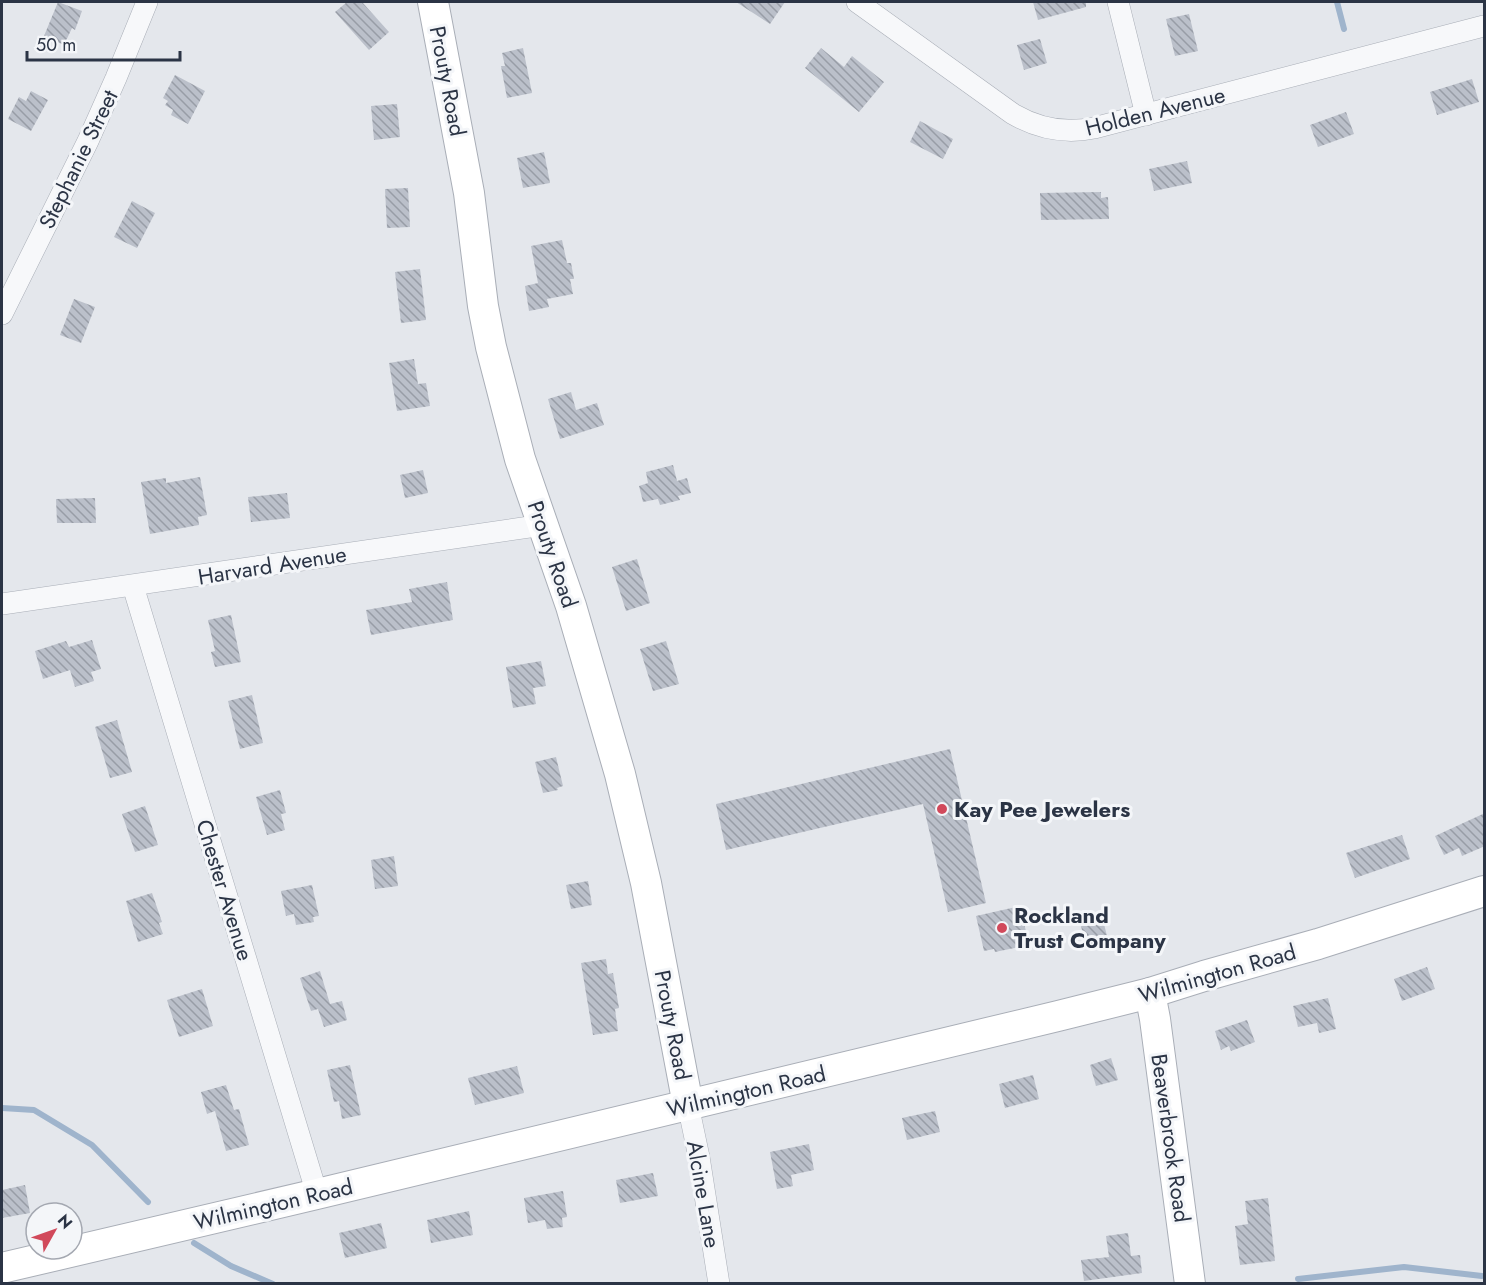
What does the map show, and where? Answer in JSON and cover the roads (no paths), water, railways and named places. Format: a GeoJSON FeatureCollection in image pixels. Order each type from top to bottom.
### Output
{"type":"FeatureCollection","features":[{"type":"Feature","properties":{"kind":"main road","name":"Prouty Road"},"geometry":{"type":"LineString","coordinates":[[433,2],[467,182],[490,347],[520,459],[574,616],[633,828],[660,953],[688,1105]]}},
{"type":"Feature","properties":{"kind":"main road","name":"Wilmington Road"},"geometry":{"type":"LineString","coordinates":[[11,1272],[317,1194],[1150,993],[1360,931],[1485,891]]}},
{"type":"Feature","properties":{"kind":"main road","name":"Beaverbrook Road"},"geometry":{"type":"LineString","coordinates":[[1150,993],[1190,1284]]}},
{"type":"Feature","properties":{"kind":"street","name":"Stephanie Street"},"geometry":{"type":"LineString","coordinates":[[2,314],[88,141],[147,2]]}},
{"type":"Feature","properties":{"kind":"street","name":"Holden Avenue"},"geometry":{"type":"LineString","coordinates":[[857,2],[1013,114],[1032,124],[1052,130],[1073,131],[1146,115],[1485,26]]}},
{"type":"Feature","properties":{"kind":"street"},"geometry":{"type":"LineString","coordinates":[[1118,2],[1146,115]]}},
{"type":"Feature","properties":{"kind":"street","name":"Harvard Avenue"},"geometry":{"type":"LineString","coordinates":[[2,604],[543,525]]}},
{"type":"Feature","properties":{"kind":"street","name":"Chester Avenue"},"geometry":{"type":"LineString","coordinates":[[133,586],[317,1194]]}},
{"type":"Feature","properties":{"kind":"street","name":"Alcine Lane"},"geometry":{"type":"LineString","coordinates":[[688,1105],[699,1157],[719,1284]]}},
{"type":"Feature","properties":{"kind":"waterway"},"geometry":{"type":"LineString","coordinates":[[1337,2],[1344,29]]}},
{"type":"Feature","properties":{"kind":"waterway"},"geometry":{"type":"LineString","coordinates":[[2,1108],[34,1110],[92,1145],[148,1202]]}},
{"type":"Feature","properties":{"kind":"waterway"},"geometry":{"type":"LineString","coordinates":[[194,1243],[231,1266],[273,1284]]}},
{"type":"Feature","properties":{"kind":"waterway"},"geometry":{"type":"LineString","coordinates":[[1298,1279],[1404,1267],[1482,1276]]}},
{"type":"Feature","properties":{"kind":"place","name":"Kay Pee Jewelers"},"geometry":{"type":"Point","coordinates":[942,809]}},
{"type":"Feature","properties":{"kind":"place","name":"Rockland Trust Company"},"geometry":{"type":"Point","coordinates":[1002,928]}}]}
